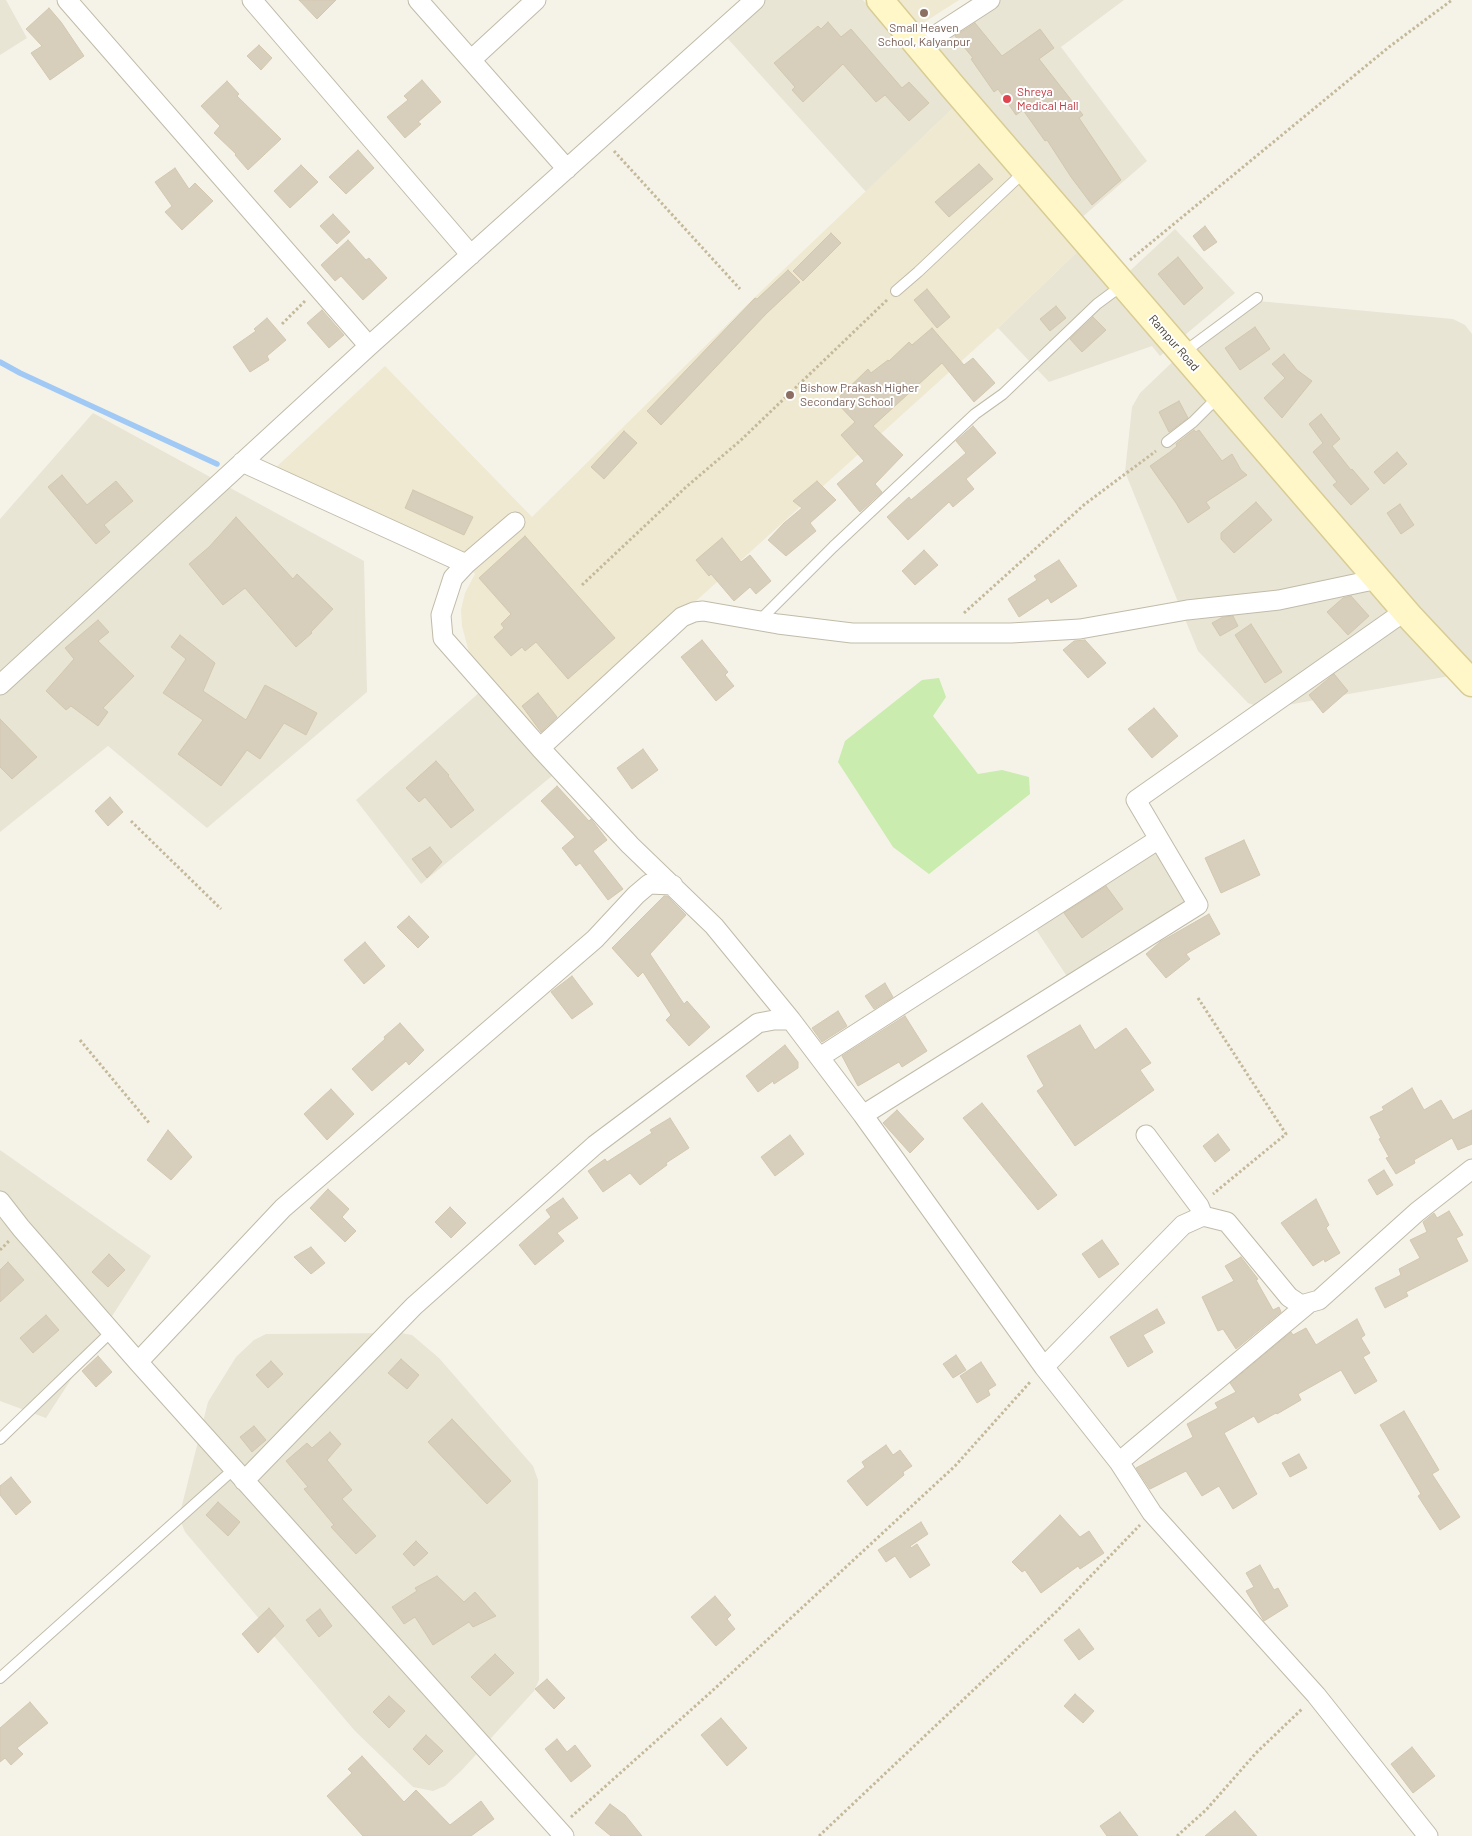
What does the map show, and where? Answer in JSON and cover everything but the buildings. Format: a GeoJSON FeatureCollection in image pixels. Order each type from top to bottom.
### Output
{"type":"FeatureCollection","features":[{"type":"Feature","properties":{"kind":"main road","name":"Rampur Road"},"geometry":{"type":"LineString","coordinates":[[880,0],[1405,611],[1472,683]]}},
{"type":"Feature","properties":{"kind":"street"},"geometry":{"type":"LineString","coordinates":[[67,0],[369,346]]}},
{"type":"Feature","properties":{"kind":"street"},"geometry":{"type":"LineString","coordinates":[[252,0],[471,255]]}},
{"type":"Feature","properties":{"kind":"street"},"geometry":{"type":"LineString","coordinates":[[418,0],[567,169]]}},
{"type":"Feature","properties":{"kind":"street"},"geometry":{"type":"LineString","coordinates":[[471,60],[536,0]]}},
{"type":"Feature","properties":{"kind":"street"},"geometry":{"type":"LineString","coordinates":[[0,684],[369,346],[755,0]]}},
{"type":"Feature","properties":{"kind":"street"},"geometry":{"type":"LineString","coordinates":[[919,46],[990,0]]}},
{"type":"Feature","properties":{"kind":"street"},"geometry":{"type":"LineString","coordinates":[[242,462],[466,564]]}},
{"type":"Feature","properties":{"kind":"street"},"geometry":{"type":"LineString","coordinates":[[515,522],[466,564],[453,578],[441,615],[443,638],[540,748],[630,845],[714,926],[791,1020],[863,1114],[1044,1367],[1118,1462],[1152,1513],[1316,1695],[1428,1836]]}},
{"type":"Feature","properties":{"kind":"street"},"geometry":{"type":"LineString","coordinates":[[540,748],[682,618],[703,611],[759,621],[852,632],[1011,633],[1080,629],[1188,610],[1279,600],[1378,579]]}},
{"type":"Feature","properties":{"kind":"street"},"geometry":{"type":"LineString","coordinates":[[863,1114],[1198,905],[1136,800],[1405,611]]}},
{"type":"Feature","properties":{"kind":"street"},"geometry":{"type":"LineString","coordinates":[[820,1057],[1159,839]]}},
{"type":"Feature","properties":{"kind":"street"},"geometry":{"type":"LineString","coordinates":[[630,845],[639,876],[630,901]]}},
{"type":"Feature","properties":{"kind":"street"},"geometry":{"type":"LineString","coordinates":[[138,1362],[283,1208],[595,939],[630,901],[649,884],[673,885]]}},
{"type":"Feature","properties":{"kind":"street"},"geometry":{"type":"LineString","coordinates":[[239,1475],[414,1306],[595,1145],[758,1024],[774,1020],[791,1020]]}},
{"type":"Feature","properties":{"kind":"street"},"geometry":{"type":"LineString","coordinates":[[1146,1135],[1201,1211],[1227,1222],[1289,1297],[1300,1305],[1319,1300],[1417,1212],[1472,1168]]}},
{"type":"Feature","properties":{"kind":"street"},"geometry":{"type":"LineString","coordinates":[[0,1201],[111,1332],[557,1834]]}},
{"type":"Feature","properties":{"kind":"street"},"geometry":{"type":"LineString","coordinates":[[1044,1367],[1183,1225],[1201,1211]]}},
{"type":"Feature","properties":{"kind":"street"},"geometry":{"type":"LineString","coordinates":[[1118,1462],[1309,1303]]}},
{"type":"Feature","properties":{"kind":"lane"},"geometry":{"type":"LineString","coordinates":[[896,290],[918,272],[1026,171]]}},
{"type":"Feature","properties":{"kind":"lane"},"geometry":{"type":"LineString","coordinates":[[759,621],[833,547],[975,414],[1003,394],[1097,304],[1119,279]]}},
{"type":"Feature","properties":{"kind":"lane"},"geometry":{"type":"LineString","coordinates":[[1183,353],[1257,298]]}},
{"type":"Feature","properties":{"kind":"lane"},"geometry":{"type":"LineString","coordinates":[[1168,442],[1193,422],[1220,396]]}},
{"type":"Feature","properties":{"kind":"lane"},"geometry":{"type":"LineString","coordinates":[[0,1439],[111,1332]]}},
{"type":"Feature","properties":{"kind":"lane"},"geometry":{"type":"LineString","coordinates":[[0,1678],[239,1475]]}},
{"type":"Feature","properties":{"kind":"path"},"geometry":{"type":"LineString","coordinates":[[1119,279],[1389,47],[1452,0]]}},
{"type":"Feature","properties":{"kind":"path"},"geometry":{"type":"LineString","coordinates":[[602,137],[740,289]]}},
{"type":"Feature","properties":{"kind":"path"},"geometry":{"type":"LineString","coordinates":[[282,324],[318,288]]}},
{"type":"Feature","properties":{"kind":"path"},"geometry":{"type":"LineString","coordinates":[[582,585],[685,488],[742,440],[896,290]]}},
{"type":"Feature","properties":{"kind":"path"},"geometry":{"type":"LineString","coordinates":[[944,632],[1085,504],[1168,442]]}},
{"type":"Feature","properties":{"kind":"path"},"geometry":{"type":"LineString","coordinates":[[131,821],[221,910]]}},
{"type":"Feature","properties":{"kind":"path"},"geometry":{"type":"LineString","coordinates":[[1198,998],[1286,1134],[1201,1211]]}},
{"type":"Feature","properties":{"kind":"path"},"geometry":{"type":"LineString","coordinates":[[80,1040],[150,1124]]}},
{"type":"Feature","properties":{"kind":"path"},"geometry":{"type":"LineString","coordinates":[[557,1834],[955,1466],[1044,1367]]}},
{"type":"Feature","properties":{"kind":"path"},"geometry":{"type":"LineString","coordinates":[[819,1836],[1057,1611],[1152,1513]]}},
{"type":"Feature","properties":{"kind":"path"},"geometry":{"type":"LineString","coordinates":[[1177,1836],[1206,1810],[1256,1753],[1316,1695]]}},
{"type":"Feature","properties":{"kind":"shaded area"},"geometry":{"type":"Polygon","coordinates":[[[0,0],[6,0],[27,38],[0,55],[0,0]]]}},
{"type":"Feature","properties":{"kind":"shaded area"},"geometry":{"type":"Polygon","coordinates":[[[752,0],[863,0],[955,106],[866,192],[720,30],[752,0]]]}},
{"type":"Feature","properties":{"kind":"shaded area","name":"Small Heaven School, Kalyanpur"},"geometry":{"type":"Polygon","coordinates":[[[898,0],[959,0],[920,25],[898,0]]]}},
{"type":"Feature","properties":{"kind":"shaded area"},"geometry":{"type":"Polygon","coordinates":[[[996,0],[1124,0],[1061,47],[1147,161],[1080,219],[928,44],[996,0]]]}},
{"type":"Feature","properties":{"kind":"shaded area","name":"Bishow Prakash Higher Secondary School"},"geometry":{"type":"Polygon","coordinates":[[[955,106],[1078,251],[998,328],[696,601],[557,717],[542,733],[475,675],[462,626],[461,610],[465,593],[475,574],[466,564],[272,471],[385,366],[532,517],[755,297],[955,106]]]}},
{"type":"Feature","properties":{"kind":"shaded area"},"geometry":{"type":"Polygon","coordinates":[[[1175,229],[1235,293],[1160,356],[1152,346],[1049,382],[998,328],[1078,251],[1120,280],[1175,229]]]}},
{"type":"Feature","properties":{"kind":"shaded area"},"geometry":{"type":"Polygon","coordinates":[[[1258,301],[1453,319],[1465,325],[1472,334],[1472,672],[1265,709],[1248,703],[1198,651],[1125,472],[1132,407],[1140,393],[1208,328],[1258,301]]]}},
{"type":"Feature","properties":{"kind":"shaded area"},"geometry":{"type":"Polygon","coordinates":[[[93,413],[364,561],[367,692],[207,828],[108,746],[0,832],[0,519],[93,413]]]}},
{"type":"Feature","properties":{"kind":"shaded area"},"geometry":{"type":"Polygon","coordinates":[[[480,692],[552,776],[421,884],[356,800],[480,692]]]}},
{"type":"Feature","properties":{"kind":"shaded area"},"geometry":{"type":"Polygon","coordinates":[[[1159,847],[1187,899],[1184,907],[1127,943],[1122,940],[1105,950],[1108,954],[1068,978],[1033,925],[1159,847]]]}},
{"type":"Feature","properties":{"kind":"shaded area"},"geometry":{"type":"Polygon","coordinates":[[[0,1150],[151,1256],[46,1418],[0,1401],[0,1150]]]}},
{"type":"Feature","properties":{"kind":"shaded area"},"geometry":{"type":"Polygon","coordinates":[[[401,1333],[412,1335],[439,1358],[533,1466],[538,1480],[539,1680],[534,1691],[462,1770],[445,1786],[433,1791],[413,1787],[355,1731],[185,1532],[179,1517],[208,1402],[236,1357],[254,1340],[266,1334],[401,1333]]]}},
{"type":"Feature","properties":{"kind":"green space"},"geometry":{"type":"Polygon","coordinates":[[[939,678],[946,697],[933,716],[978,774],[1002,770],[1029,777],[1030,794],[929,874],[893,847],[838,762],[845,741],[922,680],[939,678]]]}},
{"type":"Feature","properties":{"kind":"waterway"},"geometry":{"type":"LineString","coordinates":[[0,362],[217,464]]}},
{"type":"Feature","properties":{"kind":"place","name":"Small Heaven School, Kalyanpur"},"geometry":{"type":"Point","coordinates":[924,13]}},
{"type":"Feature","properties":{"kind":"place","name":"Shreya Medical Hall"},"geometry":{"type":"Point","coordinates":[1007,99]}},
{"type":"Feature","properties":{"kind":"place","name":"Bishow Prakash Higher Secondary School"},"geometry":{"type":"Point","coordinates":[790,395]}}]}
